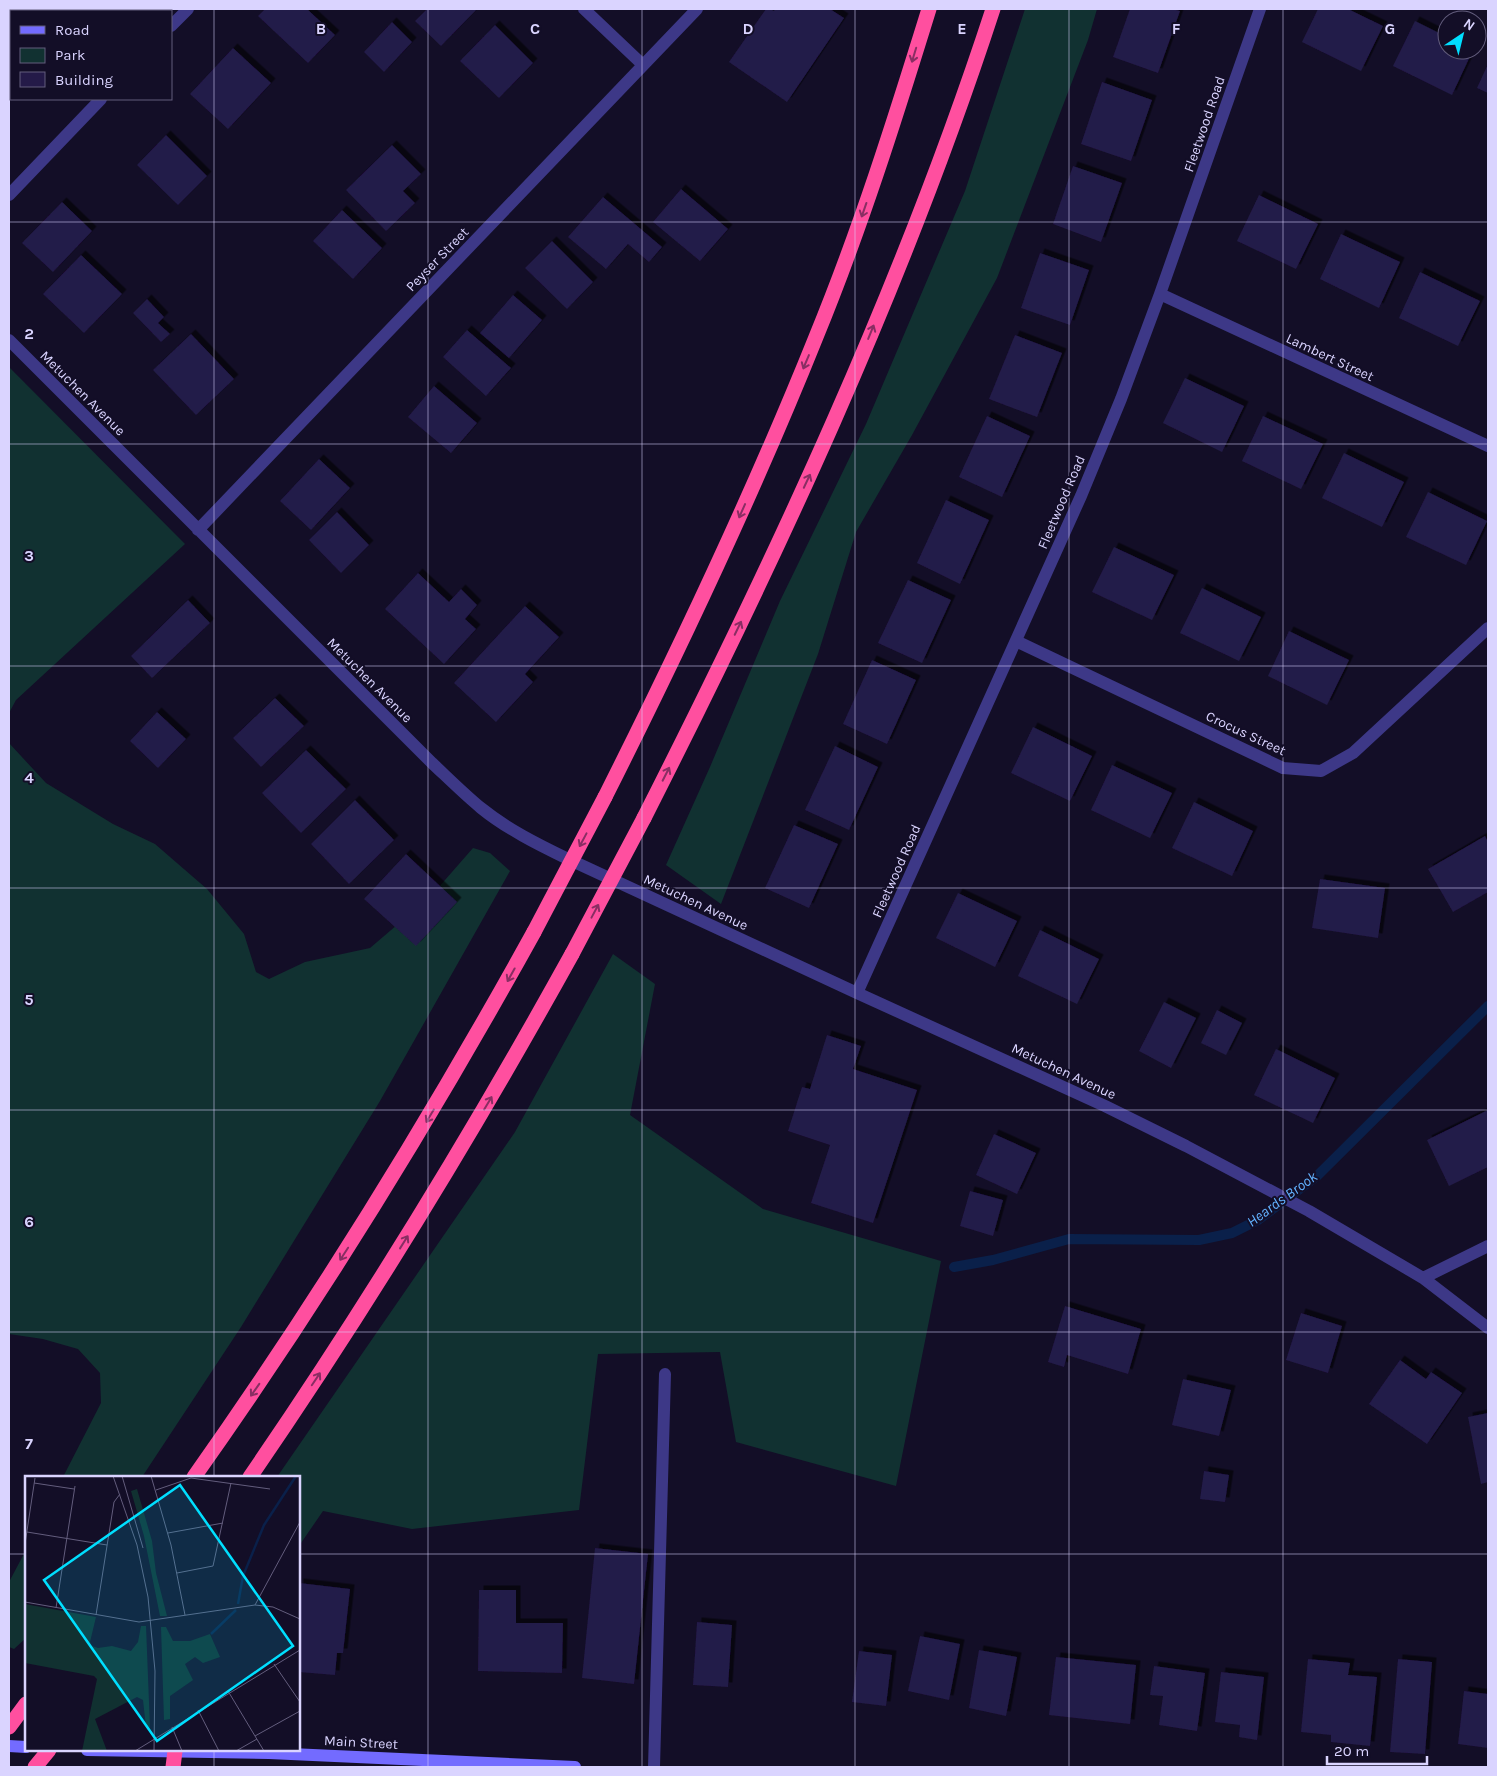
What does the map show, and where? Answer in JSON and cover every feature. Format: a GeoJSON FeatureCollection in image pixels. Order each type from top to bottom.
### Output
{"type":"FeatureCollection","features":[{"type":"Feature","properties":{"kind":"highway"},"geometry":{"type":"LineString","coordinates":[[195,1476],[282,1350],[347,1250],[467,1052],[534,932],[671,667],[722,558],[817,336],[899,106],[929,9]]}},
{"type":"Feature","properties":{"kind":"highway"},"geometry":{"type":"LineString","coordinates":[[251,1476],[319,1376],[407,1238],[514,1060],[644,818],[762,578],[814,466],[863,353],[909,242],[949,137],[993,9]]}},
{"type":"Feature","properties":{"kind":"highway"},"geometry":{"type":"LineString","coordinates":[[9,1727],[25,1705]]}},
{"type":"Feature","properties":{"kind":"highway"},"geometry":{"type":"LineString","coordinates":[[36,1767],[48,1751]]}},
{"type":"Feature","properties":{"kind":"highway"},"geometry":{"type":"LineString","coordinates":[[173,1767],[175,1752]]}},
{"type":"Feature","properties":{"kind":"main road"},"geometry":{"type":"LineString","coordinates":[[9,1746],[25,1747]]}},
{"type":"Feature","properties":{"kind":"main road","name":"Main Street"},"geometry":{"type":"LineString","coordinates":[[131,1751],[269,1753],[460,1765],[575,1767]]}},
{"type":"Feature","properties":{"kind":"street"},"geometry":{"type":"LineString","coordinates":[[172,25],[188,9]]}},
{"type":"Feature","properties":{"kind":"street"},"geometry":{"type":"LineString","coordinates":[[584,9],[643,65]]}},
{"type":"Feature","properties":{"kind":"street","name":"Peyser Street"},"geometry":{"type":"LineString","coordinates":[[198,530],[697,9]]}},
{"type":"Feature","properties":{"kind":"street","name":"Fleetwood Road"},"geometry":{"type":"LineString","coordinates":[[856,993],[1016,642],[1081,496],[1121,399],[1260,9]]}},
{"type":"Feature","properties":{"kind":"street"},"geometry":{"type":"LineString","coordinates":[[9,195],[100,100]]}},
{"type":"Feature","properties":{"kind":"street","name":"Lambert Street"},"geometry":{"type":"LineString","coordinates":[[1160,294],[1488,446]]}},
{"type":"Feature","properties":{"kind":"street","name":"Metuchen Avenue"},"geometry":{"type":"LineString","coordinates":[[9,340],[432,763],[481,808],[535,843],[856,993],[1105,1106],[1186,1146],[1309,1211],[1423,1278],[1488,1328]]}},
{"type":"Feature","properties":{"kind":"street","name":"Crocus Street"},"geometry":{"type":"LineString","coordinates":[[1016,642],[1283,768],[1321,771],[1353,753],[1488,628]]}},
{"type":"Feature","properties":{"kind":"street"},"geometry":{"type":"LineString","coordinates":[[1423,1278],[1488,1246]]}},
{"type":"Feature","properties":{"kind":"street"},"geometry":{"type":"LineString","coordinates":[[654,1767],[665,1374]]}},
{"type":"Feature","properties":{"kind":"green space"},"geometry":{"type":"Polygon","coordinates":[[[1025,9],[1097,9],[1088,40],[997,278],[912,435],[856,532],[818,654],[721,904],[666,865],[710,767],[780,601],[866,424],[965,191],[1025,9]]]}},
{"type":"Feature","properties":{"kind":"green space"},"geometry":{"type":"Polygon","coordinates":[[[9,367],[185,544],[16,700],[9,713],[9,367]]]}},
{"type":"Feature","properties":{"kind":"green space"},"geometry":{"type":"Polygon","coordinates":[[[9,743],[46,783],[113,824],[155,844],[207,889],[244,934],[256,972],[269,979],[305,962],[370,948],[431,896],[473,848],[490,853],[510,871],[380,1101],[241,1327],[143,1476],[64,1476],[101,1403],[100,1373],[78,1349],[43,1339],[9,1334],[9,743]]]}},
{"type":"Feature","properties":{"kind":"green space"},"geometry":{"type":"Polygon","coordinates":[[[613,954],[655,984],[630,1115],[763,1209],[941,1261],[896,1486],[736,1442],[720,1352],[598,1354],[579,1510],[412,1529],[323,1511],[300,1545],[300,1476],[278,1476],[515,1132],[613,954]]]}},
{"type":"Feature","properties":{"kind":"green space"},"geometry":{"type":"Polygon","coordinates":[[[25,1552],[25,1639],[14,1649],[9,1647],[9,1582],[25,1552]]]}},
{"type":"Feature","properties":{"kind":"building"},"geometry":{"type":"Polygon","coordinates":[[[9,9],[30,9],[32,10],[10,10],[9,45],[9,9]]]}},
{"type":"Feature","properties":{"kind":"building"},"geometry":{"type":"Polygon","coordinates":[[[265,9],[307,9],[335,35],[308,63],[258,16],[265,9]]]}},
{"type":"Feature","properties":{"kind":"building"},"geometry":{"type":"Polygon","coordinates":[[[427,9],[477,9],[441,46],[415,21],[427,9]]]}},
{"type":"Feature","properties":{"kind":"building"},"geometry":{"type":"Polygon","coordinates":[[[766,9],[774,11],[775,9],[830,9],[844,18],[787,102],[729,62],[766,9]]]}},
{"type":"Feature","properties":{"kind":"building"},"geometry":{"type":"Polygon","coordinates":[[[1130,9],[1172,9],[1180,11],[1158,73],[1113,57],[1130,9]]]}},
{"type":"Feature","properties":{"kind":"building"},"geometry":{"type":"Polygon","coordinates":[[[1318,9],[1348,9],[1383,26],[1361,71],[1302,42],[1318,9]]]}},
{"type":"Feature","properties":{"kind":"building"},"geometry":{"type":"Polygon","coordinates":[[[1415,21],[1437,32],[1437,60],[1468,60],[1452,95],[1393,66],[1415,21]]]}},
{"type":"Feature","properties":{"kind":"building"},"geometry":{"type":"Polygon","coordinates":[[[392,22],[412,42],[384,72],[364,52],[392,22]]]}},
{"type":"Feature","properties":{"kind":"building"},"geometry":{"type":"Polygon","coordinates":[[[495,25],[533,63],[499,98],[460,61],[495,25]]]}},
{"type":"Feature","properties":{"kind":"building"},"geometry":{"type":"Polygon","coordinates":[[[233,48],[271,83],[228,129],[190,94],[233,48]]]}},
{"type":"Feature","properties":{"kind":"building"},"geometry":{"type":"Polygon","coordinates":[[[1488,64],[1488,93],[1477,88],[1488,64]]]}},
{"type":"Feature","properties":{"kind":"building"},"geometry":{"type":"Polygon","coordinates":[[[1102,82],[1152,100],[1131,161],[1081,144],[1102,82]]]}},
{"type":"Feature","properties":{"kind":"building"},"geometry":{"type":"Polygon","coordinates":[[[166,135],[207,176],[178,205],[137,165],[166,135]]]}},
{"type":"Feature","properties":{"kind":"building"},"geometry":{"type":"Polygon","coordinates":[[[392,145],[421,174],[403,191],[415,203],[386,231],[346,190],[392,145]]]}},
{"type":"Feature","properties":{"kind":"building"},"geometry":{"type":"Polygon","coordinates":[[[1073,166],[1122,183],[1101,242],[1053,224],[1073,166]]]}},
{"type":"Feature","properties":{"kind":"building"},"geometry":{"type":"Polygon","coordinates":[[[681,189],[728,229],[700,261],[653,222],[681,189]]]}},
{"type":"Feature","properties":{"kind":"building"},"geometry":{"type":"Polygon","coordinates":[[[1259,195],[1318,224],[1296,269],[1237,241],[1259,195]]]}},
{"type":"Feature","properties":{"kind":"building"},"geometry":{"type":"Polygon","coordinates":[[[603,197],[662,247],[649,262],[628,244],[606,269],[568,237],[603,197]]]}},
{"type":"Feature","properties":{"kind":"building"},"geometry":{"type":"Polygon","coordinates":[[[62,202],[92,231],[53,272],[22,243],[62,202]]]}},
{"type":"Feature","properties":{"kind":"building"},"geometry":{"type":"Polygon","coordinates":[[[342,210],[382,248],[353,279],[313,241],[342,210]]]}},
{"type":"Feature","properties":{"kind":"building"},"geometry":{"type":"Polygon","coordinates":[[[1341,234],[1400,262],[1379,308],[1320,279],[1341,234]]]}},
{"type":"Feature","properties":{"kind":"building"},"geometry":{"type":"Polygon","coordinates":[[[552,241],[593,282],[567,309],[525,268],[552,241]]]}},
{"type":"Feature","properties":{"kind":"building"},"geometry":{"type":"Polygon","coordinates":[[[1040,253],[1089,270],[1070,325],[1021,308],[1040,253]]]}},
{"type":"Feature","properties":{"kind":"building"},"geometry":{"type":"Polygon","coordinates":[[[81,255],[122,294],[84,333],[43,294],[81,255]]]}},
{"type":"Feature","properties":{"kind":"building"},"geometry":{"type":"Polygon","coordinates":[[[1420,272],[1480,301],[1458,346],[1399,318],[1420,272]]]}},
{"type":"Feature","properties":{"kind":"building"},"geometry":{"type":"Polygon","coordinates":[[[513,295],[542,320],[509,358],[480,333],[513,295]]]}},
{"type":"Feature","properties":{"kind":"building"},"geometry":{"type":"Polygon","coordinates":[[[147,299],[164,317],[158,323],[170,334],[161,342],[133,313],[147,299]]]}},
{"type":"Feature","properties":{"kind":"building"},"geometry":{"type":"Polygon","coordinates":[[[467,330],[511,368],[486,396],[443,357],[467,330]]]}},
{"type":"Feature","properties":{"kind":"building"},"geometry":{"type":"Polygon","coordinates":[[[191,334],[234,379],[196,415],[153,370],[191,334]]]}},
{"type":"Feature","properties":{"kind":"building"},"geometry":{"type":"Polygon","coordinates":[[[1015,335],[1062,353],[1037,417],[989,399],[1015,335]]]}},
{"type":"Feature","properties":{"kind":"building"},"geometry":{"type":"Polygon","coordinates":[[[1185,378],[1244,406],[1222,452],[1163,423],[1185,378]]]}},
{"type":"Feature","properties":{"kind":"building"},"geometry":{"type":"Polygon","coordinates":[[[434,386],[477,423],[451,453],[408,417],[434,386]]]}},
{"type":"Feature","properties":{"kind":"building"},"geometry":{"type":"Polygon","coordinates":[[[987,416],[1030,436],[1002,497],[959,477],[987,416]]]}},
{"type":"Feature","properties":{"kind":"building"},"geometry":{"type":"Polygon","coordinates":[[[1263,416],[1323,444],[1301,489],[1242,461],[1263,416]]]}},
{"type":"Feature","properties":{"kind":"building"},"geometry":{"type":"Polygon","coordinates":[[[1344,453],[1404,482],[1382,527],[1322,498],[1344,453]]]}},
{"type":"Feature","properties":{"kind":"building"},"geometry":{"type":"Polygon","coordinates":[[[319,459],[350,488],[311,530],[280,501],[319,459]]]}},
{"type":"Feature","properties":{"kind":"building"},"geometry":{"type":"Polygon","coordinates":[[[1428,492],[1487,521],[1466,565],[1406,537],[1428,492]]]}},
{"type":"Feature","properties":{"kind":"building"},"geometry":{"type":"Polygon","coordinates":[[[946,500],[989,520],[960,584],[917,563],[946,500]]]}},
{"type":"Feature","properties":{"kind":"building"},"geometry":{"type":"Polygon","coordinates":[[[337,512],[369,545],[341,573],[309,540],[337,512]]]}},
{"type":"Feature","properties":{"kind":"building"},"geometry":{"type":"Polygon","coordinates":[[[1114,547],[1174,575],[1152,620],[1092,592],[1114,547]]]}},
{"type":"Feature","properties":{"kind":"building"},"geometry":{"type":"Polygon","coordinates":[[[418,573],[449,602],[461,589],[477,605],[465,619],[476,629],[444,664],[385,609],[418,573]]]}},
{"type":"Feature","properties":{"kind":"building"},"geometry":{"type":"Polygon","coordinates":[[[908,580],[951,600],[922,663],[878,643],[908,580]]]}},
{"type":"Feature","properties":{"kind":"building"},"geometry":{"type":"Polygon","coordinates":[[[1202,588],[1261,617],[1239,661],[1180,633],[1202,588]]]}},
{"type":"Feature","properties":{"kind":"building"},"geometry":{"type":"Polygon","coordinates":[[[188,600],[210,623],[152,678],[131,656],[188,600]]]}},
{"type":"Feature","properties":{"kind":"building"},"geometry":{"type":"Polygon","coordinates":[[[525,606],[559,637],[525,674],[533,682],[496,722],[454,683],[525,606]]]}},
{"type":"Feature","properties":{"kind":"building"},"geometry":{"type":"Polygon","coordinates":[[[1289,631],[1349,660],[1327,705],[1268,676],[1289,631]]]}},
{"type":"Feature","properties":{"kind":"building"},"geometry":{"type":"Polygon","coordinates":[[[872,660],[916,680],[887,744],[843,724],[872,660]]]}},
{"type":"Feature","properties":{"kind":"building"},"geometry":{"type":"Polygon","coordinates":[[[275,698],[304,726],[261,767],[233,738],[275,698]]]}},
{"type":"Feature","properties":{"kind":"building"},"geometry":{"type":"Polygon","coordinates":[[[157,712],[186,739],[158,768],[130,741],[157,712]]]}},
{"type":"Feature","properties":{"kind":"building"},"geometry":{"type":"Polygon","coordinates":[[[1033,727],[1092,756],[1070,801],[1011,773],[1033,727]]]}},
{"type":"Feature","properties":{"kind":"building"},"geometry":{"type":"Polygon","coordinates":[[[835,746],[878,767],[849,830],[805,810],[835,746]]]}},
{"type":"Feature","properties":{"kind":"building"},"geometry":{"type":"Polygon","coordinates":[[[306,750],[346,789],[301,833],[262,793],[306,750]]]}},
{"type":"Feature","properties":{"kind":"building"},"geometry":{"type":"Polygon","coordinates":[[[1112,765],[1172,793],[1150,838],[1091,810],[1112,765]]]}},
{"type":"Feature","properties":{"kind":"building"},"geometry":{"type":"Polygon","coordinates":[[[355,800],[394,840],[349,884],[311,844],[355,800]]]}},
{"type":"Feature","properties":{"kind":"building"},"geometry":{"type":"Polygon","coordinates":[[[1194,802],[1253,831],[1232,876],[1172,848],[1194,802]]]}},
{"type":"Feature","properties":{"kind":"building"},"geometry":{"type":"Polygon","coordinates":[[[794,825],[838,844],[809,908],[765,888],[794,825]]]}},
{"type":"Feature","properties":{"kind":"building"},"geometry":{"type":"Polygon","coordinates":[[[1485,836],[1488,842],[1488,892],[1453,912],[1428,869],[1485,836]]]}},
{"type":"Feature","properties":{"kind":"building"},"geometry":{"type":"Polygon","coordinates":[[[406,854],[457,902],[416,946],[364,899],[406,854]]]}},
{"type":"Feature","properties":{"kind":"building"},"geometry":{"type":"Polygon","coordinates":[[[1320,879],[1385,888],[1378,938],[1312,928],[1320,879]]]}},
{"type":"Feature","properties":{"kind":"building"},"geometry":{"type":"Polygon","coordinates":[[[958,893],[1017,921],[995,967],[936,938],[958,893]]]}},
{"type":"Feature","properties":{"kind":"building"},"geometry":{"type":"Polygon","coordinates":[[[1040,930],[1099,959],[1077,1004],[1018,976],[1040,930]]]}},
{"type":"Feature","properties":{"kind":"building"},"geometry":{"type":"Polygon","coordinates":[[[1164,1002],[1196,1018],[1171,1068],[1139,1051],[1164,1002]]]}},
{"type":"Feature","properties":{"kind":"building"},"geometry":{"type":"Polygon","coordinates":[[[1217,1010],[1242,1023],[1226,1055],[1201,1043],[1217,1010]]]}},
{"type":"Feature","properties":{"kind":"building"},"geometry":{"type":"Polygon","coordinates":[[[827,1035],[861,1046],[853,1069],[917,1090],[873,1223],[811,1203],[830,1145],[788,1131],[802,1087],[810,1089],[827,1035]]]}},
{"type":"Feature","properties":{"kind":"building"},"geometry":{"type":"Polygon","coordinates":[[[1276,1049],[1335,1078],[1313,1123],[1254,1095],[1276,1049]]]}},
{"type":"Feature","properties":{"kind":"building"},"geometry":{"type":"Polygon","coordinates":[[[1488,1110],[1488,1167],[1449,1186],[1427,1140],[1488,1110]]]}},
{"type":"Feature","properties":{"kind":"building"},"geometry":{"type":"Polygon","coordinates":[[[994,1134],[1036,1153],[1017,1194],[976,1175],[994,1134]]]}},
{"type":"Feature","properties":{"kind":"building"},"geometry":{"type":"Polygon","coordinates":[[[970,1191],[1003,1200],[993,1236],[960,1226],[970,1191]]]}},
{"type":"Feature","properties":{"kind":"building"},"geometry":{"type":"Polygon","coordinates":[[[1065,1306],[1141,1329],[1128,1374],[1067,1355],[1064,1367],[1048,1362],[1065,1306]]]}},
{"type":"Feature","properties":{"kind":"building"},"geometry":{"type":"Polygon","coordinates":[[[1301,1313],[1342,1326],[1328,1373],[1286,1360],[1301,1313]]]}},
{"type":"Feature","properties":{"kind":"building"},"geometry":{"type":"Polygon","coordinates":[[[1400,1360],[1426,1379],[1431,1372],[1462,1393],[1427,1444],[1369,1404],[1400,1360]]]}},
{"type":"Feature","properties":{"kind":"building"},"geometry":{"type":"Polygon","coordinates":[[[1183,1379],[1231,1390],[1219,1436],[1172,1425],[1183,1379]]]}},
{"type":"Feature","properties":{"kind":"building"},"geometry":{"type":"Polygon","coordinates":[[[1488,1413],[1488,1482],[1481,1484],[1468,1417],[1488,1413]]]}},
{"type":"Feature","properties":{"kind":"building"},"geometry":{"type":"Polygon","coordinates":[[[1204,1471],[1229,1475],[1225,1502],[1200,1499],[1204,1471]]]}},
{"type":"Feature","properties":{"kind":"building"},"geometry":{"type":"Polygon","coordinates":[[[595,1548],[648,1554],[634,1684],[582,1678],[595,1548]]]}},
{"type":"Feature","properties":{"kind":"building"},"geometry":{"type":"Polygon","coordinates":[[[300,1583],[350,1589],[343,1653],[337,1653],[335,1675],[300,1672],[300,1583]]]}},
{"type":"Feature","properties":{"kind":"building"},"geometry":{"type":"Polygon","coordinates":[[[479,1590],[516,1590],[516,1623],[563,1623],[562,1673],[478,1671],[479,1590]]]}},
{"type":"Feature","properties":{"kind":"building"},"geometry":{"type":"Polygon","coordinates":[[[697,1622],[732,1625],[728,1687],[693,1685],[697,1622]]]}},
{"type":"Feature","properties":{"kind":"building"},"geometry":{"type":"Polygon","coordinates":[[[920,1636],[960,1644],[949,1700],[908,1691],[920,1636]]]}},
{"type":"Feature","properties":{"kind":"building"},"geometry":{"type":"Polygon","coordinates":[[[979,1650],[1017,1657],[1006,1716],[969,1708],[979,1650]]]}},
{"type":"Feature","properties":{"kind":"building"},"geometry":{"type":"Polygon","coordinates":[[[859,1651],[892,1655],[886,1706],[852,1702],[859,1651]]]}},
{"type":"Feature","properties":{"kind":"building"},"geometry":{"type":"Polygon","coordinates":[[[1056,1657],[1136,1665],[1130,1724],[1049,1715],[1056,1657]]]}},
{"type":"Feature","properties":{"kind":"building"},"geometry":{"type":"Polygon","coordinates":[[[1308,1659],[1350,1663],[1348,1675],[1377,1677],[1370,1746],[1331,1742],[1331,1735],[1301,1732],[1308,1659]]]}},
{"type":"Feature","properties":{"kind":"building"},"geometry":{"type":"Polygon","coordinates":[[[1398,1659],[1432,1662],[1425,1754],[1390,1752],[1398,1659]]]}},
{"type":"Feature","properties":{"kind":"building"},"geometry":{"type":"Polygon","coordinates":[[[1154,1666],[1205,1673],[1197,1731],[1159,1725],[1163,1696],[1150,1695],[1154,1666]]]}},
{"type":"Feature","properties":{"kind":"building"},"geometry":{"type":"Polygon","coordinates":[[[1221,1672],[1264,1677],[1257,1740],[1239,1737],[1240,1725],[1215,1722],[1221,1672]]]}},
{"type":"Feature","properties":{"kind":"building"},"geometry":{"type":"Polygon","coordinates":[[[1464,1691],[1488,1694],[1488,1748],[1458,1744],[1464,1691]]]}},
{"type":"Feature","properties":{"kind":"waterway","name":"Heards Brook"},"geometry":{"type":"LineString","coordinates":[[954,1267],[993,1260],[1069,1239],[1199,1240],[1232,1233],[1258,1220],[1317,1176],[1488,1006]]}}]}
